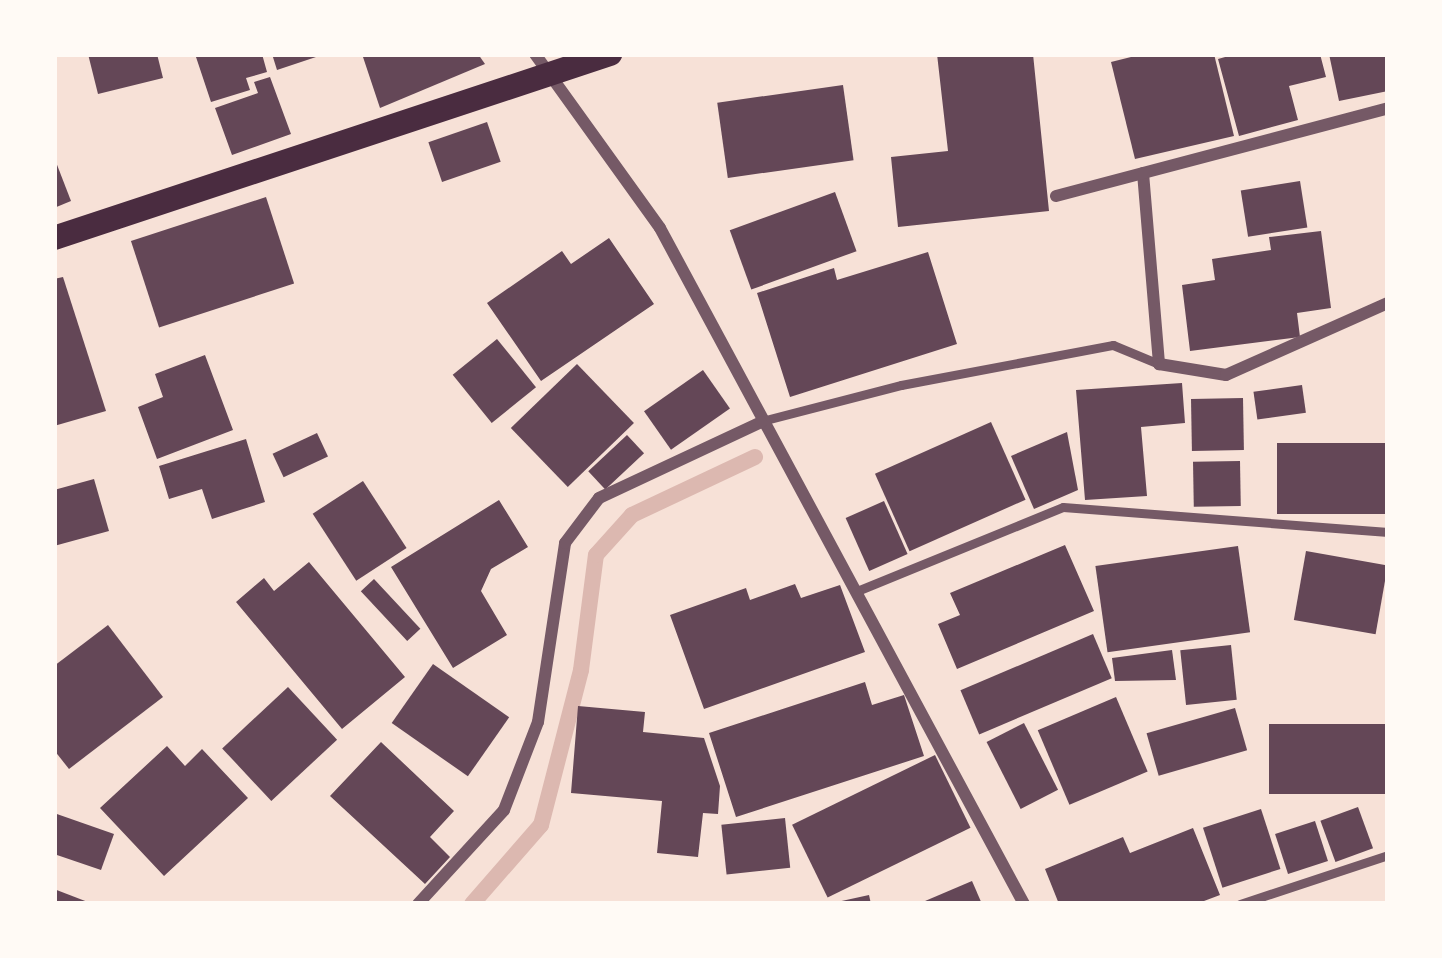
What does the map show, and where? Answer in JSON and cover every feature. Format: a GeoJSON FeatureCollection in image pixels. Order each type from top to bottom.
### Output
{"type":"FeatureCollection","features":[{"type":"Feature","properties":{"kind":"main road"},"geometry":{"type":"LineString","coordinates":[[54,238],[610,54]]}},
{"type":"Feature","properties":{"kind":"street"},"geometry":{"type":"LineString","coordinates":[[535,54],[660,229],[1024,904]]}},
{"type":"Feature","properties":{"kind":"street"},"geometry":{"type":"LineString","coordinates":[[1056,196],[1388,108]]}},
{"type":"Feature","properties":{"kind":"street"},"geometry":{"type":"LineString","coordinates":[[1143,173],[1159,364],[1226,374],[1388,303]]}},
{"type":"Feature","properties":{"kind":"street"},"geometry":{"type":"LineString","coordinates":[[418,904],[504,810],[538,722],[565,543],[599,498],[760,422]]}},
{"type":"Feature","properties":{"kind":"lane"},"geometry":{"type":"LineString","coordinates":[[760,422],[1113,345],[1159,364]]}},
{"type":"Feature","properties":{"kind":"lane"},"geometry":{"type":"LineString","coordinates":[[857,591],[1063,507],[1388,532]]}},
{"type":"Feature","properties":{"kind":"lane"},"geometry":{"type":"LineString","coordinates":[[1240,904],[1388,855]]}},
{"type":"Feature","properties":{"kind":"building"},"geometry":{"type":"Polygon","coordinates":[[[88,54],[157,54],[163,78],[98,94],[88,54]]]}},
{"type":"Feature","properties":{"kind":"building"},"geometry":{"type":"Polygon","coordinates":[[[195,54],[262,54],[267,72],[246,78],[250,90],[211,102],[195,54]]]}},
{"type":"Feature","properties":{"kind":"building"},"geometry":{"type":"Polygon","coordinates":[[[272,54],[322,54],[322,55],[277,70],[272,54]]]}},
{"type":"Feature","properties":{"kind":"building"},"geometry":{"type":"Polygon","coordinates":[[[362,54],[478,54],[485,64],[380,108],[362,54]]]}},
{"type":"Feature","properties":{"kind":"building"},"geometry":{"type":"Polygon","coordinates":[[[937,54],[1033,54],[1049,211],[898,227],[891,157],[948,151],[937,54]]]}},
{"type":"Feature","properties":{"kind":"building"},"geometry":{"type":"Polygon","coordinates":[[[1143,54],[1214,54],[1234,136],[1135,159],[1111,62],[1143,54]]]}},
{"type":"Feature","properties":{"kind":"building"},"geometry":{"type":"Polygon","coordinates":[[[1236,54],[1320,54],[1326,77],[1289,86],[1298,120],[1239,136],[1218,59],[1236,54]]]}},
{"type":"Feature","properties":{"kind":"building"},"geometry":{"type":"Polygon","coordinates":[[[1329,54],[1388,54],[1388,91],[1339,101],[1329,54]]]}},
{"type":"Feature","properties":{"kind":"building"},"geometry":{"type":"Polygon","coordinates":[[[270,77],[291,134],[232,155],[215,108],[258,93],[254,82],[270,77]]]}},
{"type":"Feature","properties":{"kind":"building"},"geometry":{"type":"Polygon","coordinates":[[[843,85],[854,160],[728,178],[717,103],[843,85]]]}},
{"type":"Feature","properties":{"kind":"building"},"geometry":{"type":"Polygon","coordinates":[[[487,122],[501,162],[442,182],[428,142],[487,122]]]}},
{"type":"Feature","properties":{"kind":"building"},"geometry":{"type":"Polygon","coordinates":[[[54,157],[71,201],[54,208],[54,157]]]}},
{"type":"Feature","properties":{"kind":"building"},"geometry":{"type":"Polygon","coordinates":[[[1300,181],[1307,227],[1248,237],[1241,190],[1300,181]]]}},
{"type":"Feature","properties":{"kind":"building"},"geometry":{"type":"Polygon","coordinates":[[[835,192],[857,251],[751,290],[730,230],[835,192]]]}},
{"type":"Feature","properties":{"kind":"building"},"geometry":{"type":"Polygon","coordinates":[[[266,197],[294,284],[159,327],[131,241],[266,197]]]}},
{"type":"Feature","properties":{"kind":"building"},"geometry":{"type":"Polygon","coordinates":[[[1321,231],[1331,308],[1297,313],[1300,337],[1190,351],[1182,285],[1215,280],[1212,259],[1271,250],[1269,237],[1321,231]]]}},
{"type":"Feature","properties":{"kind":"building"},"geometry":{"type":"Polygon","coordinates":[[[609,238],[654,304],[541,381],[487,303],[562,251],[571,264],[609,238]]]}},
{"type":"Feature","properties":{"kind":"building"},"geometry":{"type":"Polygon","coordinates":[[[928,252],[957,344],[790,397],[757,293],[834,268],[837,280],[928,252]]]}},
{"type":"Feature","properties":{"kind":"building"},"geometry":{"type":"Polygon","coordinates":[[[63,277],[106,411],[54,426],[54,279],[63,277]]]}},
{"type":"Feature","properties":{"kind":"building"},"geometry":{"type":"Polygon","coordinates":[[[497,339],[536,387],[492,423],[453,375],[497,339]]]}},
{"type":"Feature","properties":{"kind":"building"},"geometry":{"type":"Polygon","coordinates":[[[205,355],[233,430],[157,459],[138,407],[163,397],[155,374],[205,355]]]}},
{"type":"Feature","properties":{"kind":"building"},"geometry":{"type":"Polygon","coordinates":[[[577,364],[634,423],[568,487],[511,428],[577,364]]]}},
{"type":"Feature","properties":{"kind":"building"},"geometry":{"type":"Polygon","coordinates":[[[703,370],[730,409],[671,450],[644,411],[703,370]]]}},
{"type":"Feature","properties":{"kind":"building"},"geometry":{"type":"Polygon","coordinates":[[[1182,383],[1185,423],[1141,427],[1147,496],[1085,500],[1076,390],[1182,383]]]}},
{"type":"Feature","properties":{"kind":"building"},"geometry":{"type":"Polygon","coordinates":[[[1302,385],[1306,413],[1257,420],[1253,392],[1302,385]]]}},
{"type":"Feature","properties":{"kind":"building"},"geometry":{"type":"Polygon","coordinates":[[[1243,398],[1244,450],[1192,451],[1191,399],[1243,398]]]}},
{"type":"Feature","properties":{"kind":"building"},"geometry":{"type":"Polygon","coordinates":[[[991,422],[1026,500],[910,551],[875,474],[991,422]]]}},
{"type":"Feature","properties":{"kind":"building"},"geometry":{"type":"Polygon","coordinates":[[[1067,432],[1078,490],[1034,509],[1011,456],[1067,432]]]}},
{"type":"Feature","properties":{"kind":"building"},"geometry":{"type":"Polygon","coordinates":[[[317,433],[328,457],[284,477],[273,454],[317,433]]]}},
{"type":"Feature","properties":{"kind":"building"},"geometry":{"type":"Polygon","coordinates":[[[627,435],[644,453],[605,489],[588,471],[627,435]]]}},
{"type":"Feature","properties":{"kind":"building"},"geometry":{"type":"Polygon","coordinates":[[[246,439],[265,502],[212,519],[202,489],[169,499],[159,466],[246,439]]]}},
{"type":"Feature","properties":{"kind":"building"},"geometry":{"type":"Polygon","coordinates":[[[1277,443],[1388,443],[1388,514],[1277,514],[1277,443]]]}},
{"type":"Feature","properties":{"kind":"building"},"geometry":{"type":"Polygon","coordinates":[[[1240,461],[1241,506],[1194,507],[1193,462],[1240,461]]]}},
{"type":"Feature","properties":{"kind":"building"},"geometry":{"type":"Polygon","coordinates":[[[94,479],[109,531],[54,546],[54,490],[94,479]]]}},
{"type":"Feature","properties":{"kind":"building"},"geometry":{"type":"Polygon","coordinates":[[[363,481],[407,548],[356,581],[313,514],[363,481]]]}},
{"type":"Feature","properties":{"kind":"building"},"geometry":{"type":"Polygon","coordinates":[[[499,500],[528,547],[491,569],[481,591],[507,635],[453,668],[391,567],[499,500]]]}},
{"type":"Feature","properties":{"kind":"building"},"geometry":{"type":"Polygon","coordinates":[[[884,501],[908,554],[869,571],[846,518],[884,501]]]}},
{"type":"Feature","properties":{"kind":"building"},"geometry":{"type":"Polygon","coordinates":[[[1065,545],[1094,611],[957,669],[938,624],[960,615],[950,593],[1065,545]]]}},
{"type":"Feature","properties":{"kind":"building"},"geometry":{"type":"Polygon","coordinates":[[[1238,546],[1250,632],[1108,652],[1095,566],[1238,546]]]}},
{"type":"Feature","properties":{"kind":"building"},"geometry":{"type":"Polygon","coordinates":[[[1306,551],[1388,565],[1376,634],[1294,620],[1306,551]]]}},
{"type":"Feature","properties":{"kind":"building"},"geometry":{"type":"Polygon","coordinates":[[[309,562],[405,677],[342,729],[236,602],[264,578],[274,591],[309,562]]]}},
{"type":"Feature","properties":{"kind":"building"},"geometry":{"type":"Polygon","coordinates":[[[374,579],[420,629],[407,641],[361,591],[374,579]]]}},
{"type":"Feature","properties":{"kind":"building"},"geometry":{"type":"Polygon","coordinates":[[[795,584],[801,598],[840,585],[865,652],[704,709],[670,615],[746,588],[750,600],[795,584]]]}},
{"type":"Feature","properties":{"kind":"building"},"geometry":{"type":"Polygon","coordinates":[[[108,625],[163,697],[69,769],[54,750],[54,666],[108,625]]]}},
{"type":"Feature","properties":{"kind":"building"},"geometry":{"type":"Polygon","coordinates":[[[1093,634],[1112,678],[979,734],[960,690],[1093,634]]]}},
{"type":"Feature","properties":{"kind":"building"},"geometry":{"type":"Polygon","coordinates":[[[1231,645],[1237,700],[1186,705],[1180,650],[1231,645]]]}},
{"type":"Feature","properties":{"kind":"building"},"geometry":{"type":"Polygon","coordinates":[[[1172,650],[1176,680],[1115,681],[1112,658],[1172,650]]]}},
{"type":"Feature","properties":{"kind":"building"},"geometry":{"type":"Polygon","coordinates":[[[433,664],[509,717],[468,776],[392,723],[433,664]]]}},
{"type":"Feature","properties":{"kind":"building"},"geometry":{"type":"Polygon","coordinates":[[[865,682],[872,705],[904,695],[924,756],[736,817],[709,733],[865,682]]]}},
{"type":"Feature","properties":{"kind":"building"},"geometry":{"type":"Polygon","coordinates":[[[288,687],[337,740],[271,801],[222,748],[288,687]]]}},
{"type":"Feature","properties":{"kind":"building"},"geometry":{"type":"Polygon","coordinates":[[[1116,697],[1148,772],[1069,805],[1038,730],[1116,697]]]}},
{"type":"Feature","properties":{"kind":"building"},"geometry":{"type":"Polygon","coordinates":[[[578,706],[645,712],[643,732],[704,738],[720,786],[718,814],[703,813],[698,857],[657,853],[662,801],[571,793],[578,706]]]}},
{"type":"Feature","properties":{"kind":"building"},"geometry":{"type":"Polygon","coordinates":[[[1235,708],[1247,750],[1159,776],[1147,733],[1235,708]]]}},
{"type":"Feature","properties":{"kind":"building"},"geometry":{"type":"Polygon","coordinates":[[[1024,723],[1058,790],[1021,809],[987,742],[1024,723]]]}},
{"type":"Feature","properties":{"kind":"building"},"geometry":{"type":"Polygon","coordinates":[[[1269,724],[1388,724],[1388,794],[1269,794],[1269,724]]]}},
{"type":"Feature","properties":{"kind":"building"},"geometry":{"type":"Polygon","coordinates":[[[381,742],[454,811],[430,837],[450,857],[425,884],[330,796],[381,742]]]}},
{"type":"Feature","properties":{"kind":"building"},"geometry":{"type":"Polygon","coordinates":[[[167,746],[185,766],[202,749],[248,798],[164,876],[100,808],[167,746]]]}},
{"type":"Feature","properties":{"kind":"building"},"geometry":{"type":"Polygon","coordinates":[[[935,755],[971,828],[828,898],[792,825],[935,755]]]}},
{"type":"Feature","properties":{"kind":"building"},"geometry":{"type":"Polygon","coordinates":[[[1358,807],[1373,848],[1335,862],[1320,821],[1358,807]]]}},
{"type":"Feature","properties":{"kind":"building"},"geometry":{"type":"Polygon","coordinates":[[[1261,809],[1280,869],[1222,888],[1203,828],[1261,809]]]}},
{"type":"Feature","properties":{"kind":"building"},"geometry":{"type":"Polygon","coordinates":[[[54,813],[114,834],[101,870],[54,854],[54,813]]]}},
{"type":"Feature","properties":{"kind":"building"},"geometry":{"type":"Polygon","coordinates":[[[785,818],[790,868],[727,874],[721,825],[785,818]]]}},
{"type":"Feature","properties":{"kind":"building"},"geometry":{"type":"Polygon","coordinates":[[[1315,821],[1328,861],[1288,874],[1275,834],[1315,821]]]}},
{"type":"Feature","properties":{"kind":"building"},"geometry":{"type":"Polygon","coordinates":[[[1193,828],[1220,895],[1196,904],[1059,904],[1045,869],[1123,837],[1130,853],[1193,828]]]}},
{"type":"Feature","properties":{"kind":"building"},"geometry":{"type":"Polygon","coordinates":[[[972,881],[982,904],[918,904],[972,881]]]}},
{"type":"Feature","properties":{"kind":"building"},"geometry":{"type":"Polygon","coordinates":[[[54,889],[93,904],[54,904],[54,889]]]}},
{"type":"Feature","properties":{"kind":"building"},"geometry":{"type":"Polygon","coordinates":[[[869,895],[871,904],[837,904],[837,902],[869,895]]]}},
{"type":"Feature","properties":{"kind":"waterway"},"geometry":{"type":"LineString","coordinates":[[472,904],[541,825],[581,670],[596,555],[632,515],[755,457]]}}]}
